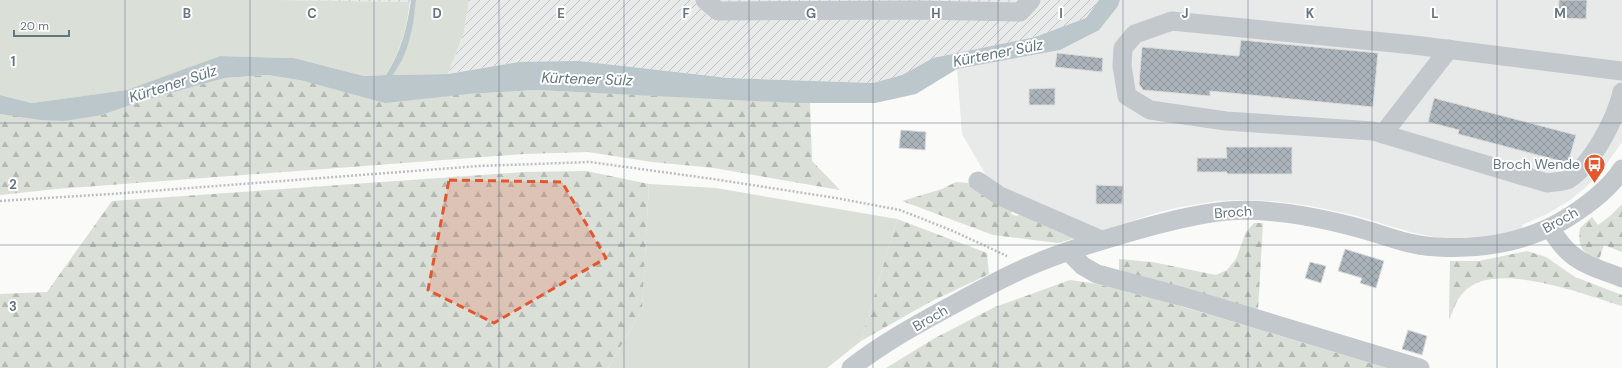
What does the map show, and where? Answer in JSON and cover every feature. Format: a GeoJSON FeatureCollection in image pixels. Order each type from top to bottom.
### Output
{"type":"FeatureCollection","features":[{"type":"Feature","properties":{"kind":"street"},"geometry":{"type":"LineString","coordinates":[[705,0],[718,11],[919,10],[1020,12],[1031,0]]}},
{"type":"Feature","properties":{"kind":"street"},"geometry":{"type":"LineString","coordinates":[[1622,71],[1449,49],[1172,21],[1135,34],[1123,48],[1122,66],[1127,96],[1150,110],[1226,121],[1373,131],[1547,183],[1568,180],[1584,165],[1605,136],[1620,102],[1622,92]]}},
{"type":"Feature","properties":{"kind":"street"},"geometry":{"type":"LineString","coordinates":[[1383,134],[1449,49]]}},
{"type":"Feature","properties":{"kind":"street","name":"Broch"},"geometry":{"type":"LineString","coordinates":[[850,368],[920,322],[1027,267],[1101,240],[1160,223],[1226,211],[1264,211],[1300,215],[1351,226],[1407,242],[1436,247],[1488,246],[1522,238],[1550,228],[1578,212],[1601,192],[1622,169]]}},
{"type":"Feature","properties":{"kind":"street"},"geometry":{"type":"LineString","coordinates":[[978,181],[1000,196],[1101,240]]}},
{"type":"Feature","properties":{"kind":"street"},"geometry":{"type":"LineString","coordinates":[[1550,228],[1571,254],[1586,263],[1622,278]]}},
{"type":"Feature","properties":{"kind":"street"},"geometry":{"type":"LineString","coordinates":[[1069,252],[1083,266],[1097,274],[1184,297],[1420,368]]}},
{"type":"Feature","properties":{"kind":"path"},"geometry":{"type":"LineString","coordinates":[[0,200],[111,194],[479,166],[590,162],[836,198],[900,210],[990,247],[1027,267]]}},
{"type":"Feature","properties":{"kind":"highlighted area"},"geometry":{"type":"Polygon","coordinates":[[[449,180],[562,182],[606,258],[494,323],[428,290],[449,180]]]}},
{"type":"Feature","properties":{"kind":"shaded area"},"geometry":{"type":"Polygon","coordinates":[[[279,0],[411,0],[410,2],[279,0]]]}},
{"type":"Feature","properties":{"kind":"shaded area"},"geometry":{"type":"Polygon","coordinates":[[[469,0],[1099,0],[1086,18],[1035,37],[933,58],[902,75],[873,83],[728,78],[519,62],[448,74],[464,32],[469,0]]]}},
{"type":"Feature","properties":{"kind":"shaded area"},"geometry":{"type":"Polygon","coordinates":[[[1120,0],[1622,0],[1622,142],[1600,173],[1570,200],[1547,214],[1522,225],[1522,229],[1486,237],[1461,239],[1439,238],[1410,232],[1357,216],[1311,206],[1273,201],[1242,200],[1217,201],[1175,208],[1101,231],[990,182],[962,134],[957,69],[1060,50],[1118,6],[1120,0]]]}},
{"type":"Feature","properties":{"kind":"green space"},"geometry":{"type":"Polygon","coordinates":[[[0,0],[279,0],[410,2],[402,40],[396,57],[386,75],[364,76],[294,58],[220,56],[128,90],[32,103],[0,95],[0,0]]]}},
{"type":"Feature","properties":{"kind":"green space"},"geometry":{"type":"Polygon","coordinates":[[[416,0],[469,0],[464,32],[448,74],[393,75],[402,57],[408,39],[416,0]]]}},
{"type":"Feature","properties":{"kind":"green space"},"geometry":{"type":"Polygon","coordinates":[[[268,75],[304,81],[468,94],[536,90],[810,103],[812,161],[840,190],[714,168],[652,162],[588,152],[524,154],[56,189],[0,195],[0,114],[19,116],[102,115],[142,101],[225,78],[268,75]]]}},
{"type":"Feature","properties":{"kind":"green space"},"geometry":{"type":"Polygon","coordinates":[[[586,171],[649,184],[642,310],[608,368],[0,368],[0,294],[47,292],[112,201],[525,172],[586,171]]]}},
{"type":"Feature","properties":{"kind":"green space"},"geometry":{"type":"Polygon","coordinates":[[[956,182],[968,183],[980,192],[1014,207],[1011,214],[1016,216],[1026,212],[1083,236],[1058,243],[993,235],[902,201],[942,189],[956,182]]]}},
{"type":"Feature","properties":{"kind":"green space"},"geometry":{"type":"Polygon","coordinates":[[[649,184],[716,188],[897,219],[861,341],[827,368],[608,368],[642,310],[649,184]]]}},
{"type":"Feature","properties":{"kind":"green space"},"geometry":{"type":"Polygon","coordinates":[[[1622,204],[1622,252],[1604,245],[1599,260],[1588,254],[1580,245],[1580,228],[1592,217],[1598,225],[1622,204]]]}},
{"type":"Feature","properties":{"kind":"green space"},"geometry":{"type":"Polygon","coordinates":[[[897,219],[987,253],[989,274],[930,302],[861,341],[897,219]]]}},
{"type":"Feature","properties":{"kind":"green space"},"geometry":{"type":"Polygon","coordinates":[[[1254,223],[1263,223],[1258,311],[1119,270],[1119,259],[1152,262],[1216,275],[1227,270],[1236,259],[1246,232],[1254,223]]]}},
{"type":"Feature","properties":{"kind":"green space"},"geometry":{"type":"Polygon","coordinates":[[[1527,251],[1546,257],[1575,277],[1622,295],[1622,306],[1586,294],[1540,282],[1517,279],[1495,279],[1477,283],[1463,293],[1449,320],[1450,261],[1479,261],[1527,251]]]}},
{"type":"Feature","properties":{"kind":"green space"},"geometry":{"type":"Polygon","coordinates":[[[1070,280],[1097,284],[1163,301],[1387,368],[886,368],[935,338],[995,307],[1070,280]]]}},
{"type":"Feature","properties":{"kind":"water","name":"Kürtener Sülz"},"geometry":{"type":"Polygon","coordinates":[[[411,0],[416,0],[413,24],[408,45],[402,60],[393,75],[448,74],[519,62],[578,61],[728,78],[873,83],[902,75],[933,58],[1035,37],[1086,18],[1099,0],[1120,0],[1118,6],[1099,30],[1060,50],[957,69],[916,94],[875,103],[796,103],[536,90],[468,94],[385,103],[304,81],[268,75],[225,78],[142,101],[102,115],[64,121],[41,120],[0,114],[0,95],[32,103],[127,90],[220,56],[294,58],[364,76],[386,75],[396,58],[403,39],[411,0]]]}},
{"type":"Feature","properties":{"kind":"building"},"geometry":{"type":"Polygon","coordinates":[[[1559,0],[1587,0],[1586,19],[1558,18],[1559,0]]]}},
{"type":"Feature","properties":{"kind":"building"},"geometry":{"type":"Polygon","coordinates":[[[1241,40],[1378,53],[1373,107],[1210,91],[1210,96],[1143,90],[1139,84],[1142,47],[1239,56],[1241,40]]]}},
{"type":"Feature","properties":{"kind":"building"},"geometry":{"type":"Polygon","coordinates":[[[1057,53],[1103,58],[1102,72],[1055,67],[1057,53]]]}},
{"type":"Feature","properties":{"kind":"building"},"geometry":{"type":"Polygon","coordinates":[[[1055,88],[1055,105],[1029,105],[1029,89],[1055,88]]]}},
{"type":"Feature","properties":{"kind":"building"},"geometry":{"type":"Polygon","coordinates":[[[1434,98],[1576,135],[1568,163],[1458,134],[1459,130],[1428,122],[1434,98]]]}},
{"type":"Feature","properties":{"kind":"building"},"geometry":{"type":"Polygon","coordinates":[[[901,130],[926,132],[925,150],[899,148],[901,130]]]}},
{"type":"Feature","properties":{"kind":"building"},"geometry":{"type":"Polygon","coordinates":[[[1226,147],[1292,147],[1292,174],[1227,174],[1227,172],[1197,172],[1197,158],[1227,158],[1226,147]]]}},
{"type":"Feature","properties":{"kind":"building"},"geometry":{"type":"Polygon","coordinates":[[[1096,185],[1123,186],[1122,204],[1096,204],[1096,185]]]}},
{"type":"Feature","properties":{"kind":"building"},"geometry":{"type":"Polygon","coordinates":[[[1345,249],[1384,261],[1376,288],[1360,283],[1362,278],[1338,271],[1345,249]]]}},
{"type":"Feature","properties":{"kind":"building"},"geometry":{"type":"Polygon","coordinates":[[[1310,262],[1326,266],[1321,283],[1305,278],[1310,262]]]}},
{"type":"Feature","properties":{"kind":"building"},"geometry":{"type":"Polygon","coordinates":[[[1408,330],[1427,336],[1422,355],[1402,349],[1408,330]]]}},
{"type":"Feature","properties":{"kind":"place","name":"Broch Wende"},"geometry":{"type":"Point","coordinates":[1595,184]}}]}
